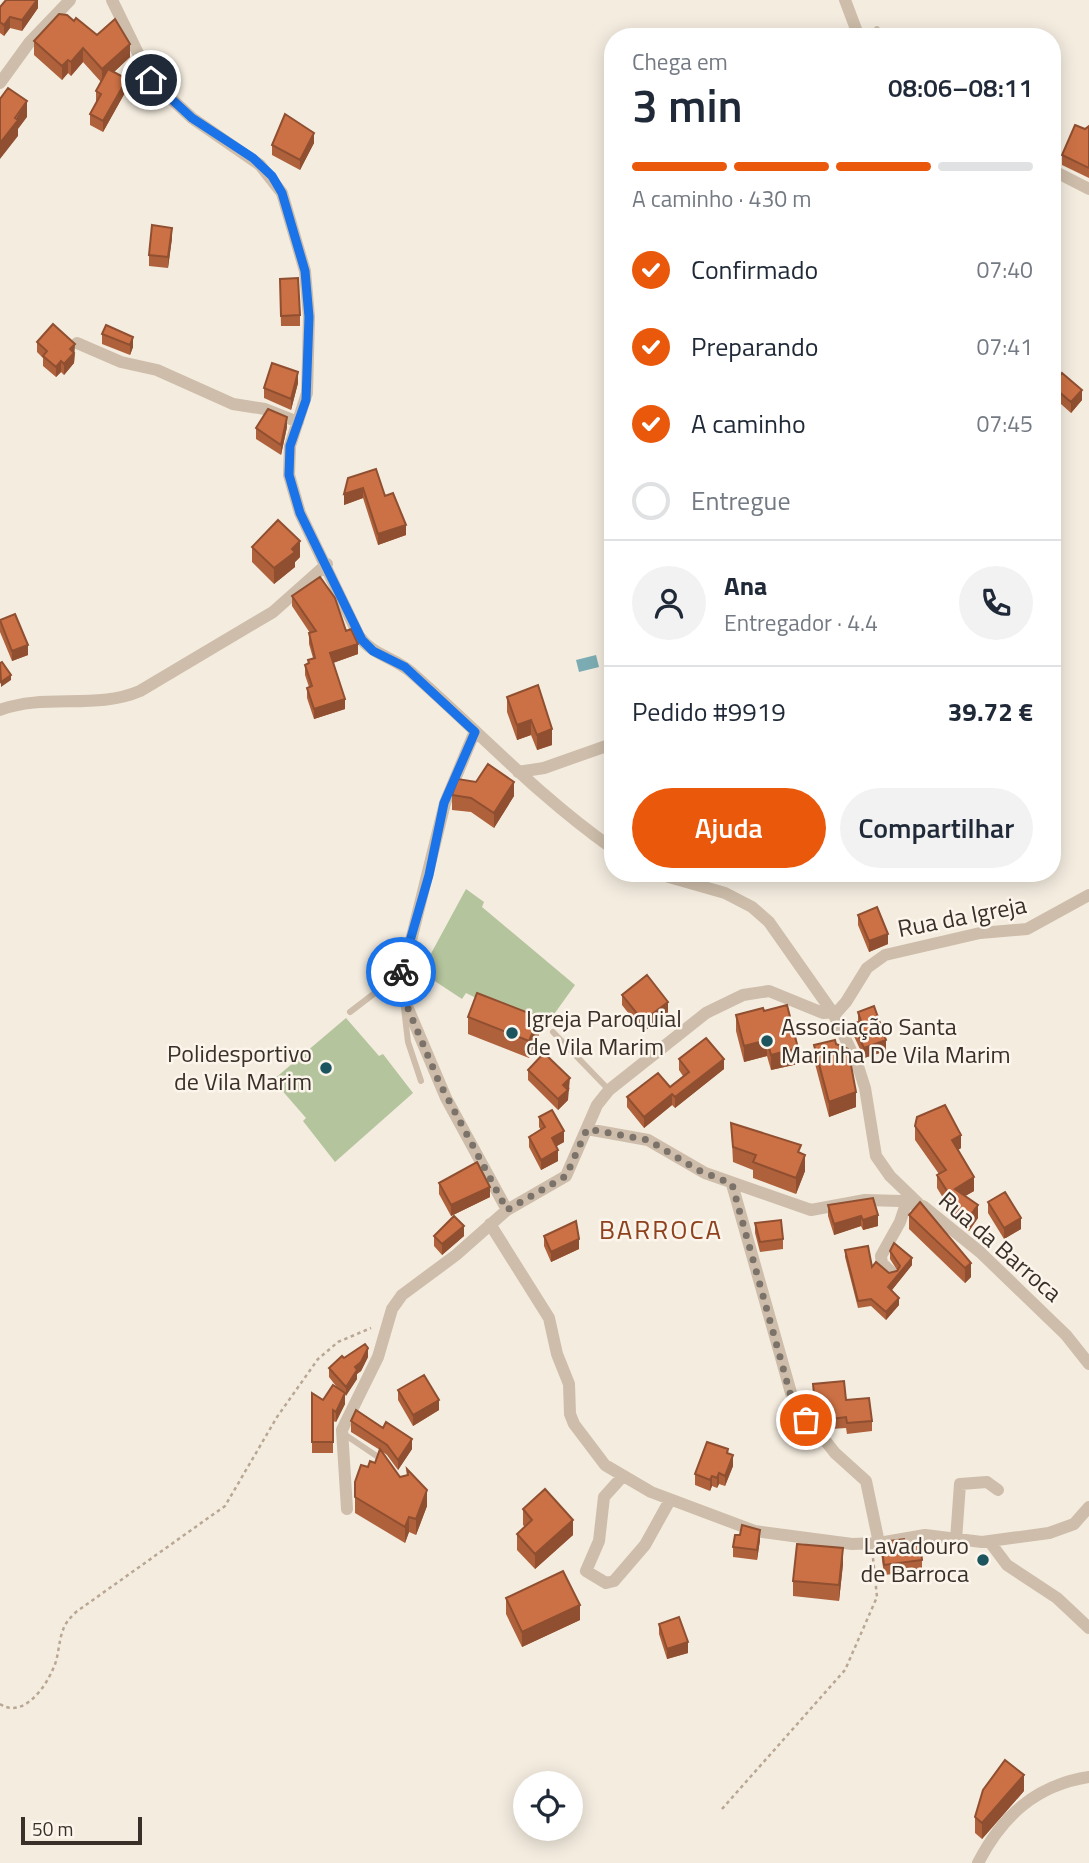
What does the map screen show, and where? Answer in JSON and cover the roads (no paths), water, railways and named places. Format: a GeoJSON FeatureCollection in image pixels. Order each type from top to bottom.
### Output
{"type":"FeatureCollection","features":[{"type":"Feature","properties":{"kind":"street"},"geometry":{"type":"LineString","coordinates":[[0,83],[29,43],[69,0]]}},
{"type":"Feature","properties":{"kind":"street"},"geometry":{"type":"LineString","coordinates":[[112,0],[151,80],[192,118],[253,158],[272,176],[282,193],[305,271],[307,294],[307,385],[290,446],[289,475],[300,513],[365,644],[405,667],[556,806],[604,842]]}},
{"type":"Feature","properties":{"kind":"street"},"geometry":{"type":"LineString","coordinates":[[845,0],[856,28]]}},
{"type":"Feature","properties":{"kind":"street"},"geometry":{"type":"LineString","coordinates":[[1061,175],[1089,189]]}},
{"type":"Feature","properties":{"kind":"street"},"geometry":{"type":"LineString","coordinates":[[77,343],[121,362],[157,370],[233,404],[265,409],[298,422]]}},
{"type":"Feature","properties":{"kind":"street"},"geometry":{"type":"LineString","coordinates":[[0,710],[30,702],[122,697],[140,691],[273,611],[327,564]]}},
{"type":"Feature","properties":{"kind":"street"},"geometry":{"type":"LineString","coordinates":[[475,732],[444,803],[429,875],[401,973],[404,999],[455,1117],[507,1210]]}},
{"type":"Feature","properties":{"kind":"street"},"geometry":{"type":"LineString","coordinates":[[518,772],[544,768],[604,747]]}},
{"type":"Feature","properties":{"kind":"street"},"geometry":{"type":"LineString","coordinates":[[695,882],[725,893],[758,911],[833,1013],[863,1079],[876,1156],[912,1202],[881,1256],[882,1263],[891,1272]]}},
{"type":"Feature","properties":{"kind":"street","name":"Rua da Igreja"},"geometry":{"type":"LineString","coordinates":[[833,1013],[843,1007],[867,968],[885,955],[980,933],[1027,929],[1089,895]]}},
{"type":"Feature","properties":{"kind":"street"},"geometry":{"type":"LineString","coordinates":[[348,1509],[342,1432],[378,1357],[392,1308],[402,1295],[456,1255],[507,1210],[566,1176],[597,1105],[609,1090],[706,1013],[743,995],[769,991],[818,1011],[833,1013]]}},
{"type":"Feature","properties":{"kind":"street","name":"Rua da Barroca"},"geometry":{"type":"LineString","coordinates":[[587,1129],[648,1140],[698,1170],[816,1211],[858,1200],[912,1202],[938,1216],[980,1252],[1066,1335],[1089,1364]]}},
{"type":"Feature","properties":{"kind":"street"},"geometry":{"type":"LineString","coordinates":[[732,1184],[793,1399],[835,1453],[866,1481],[875,1543]]}},
{"type":"Feature","properties":{"kind":"street"},"geometry":{"type":"LineString","coordinates":[[490,1224],[549,1318],[556,1354],[569,1384],[570,1414],[574,1424],[605,1465],[622,1477],[670,1500],[771,1535],[875,1543],[919,1535],[989,1541],[1063,1529],[1081,1519],[1089,1507]]}},
{"type":"Feature","properties":{"kind":"street"},"geometry":{"type":"LineString","coordinates":[[622,1477],[604,1497],[599,1541],[586,1571],[602,1581],[614,1581],[639,1553],[670,1500]]}},
{"type":"Feature","properties":{"kind":"street"},"geometry":{"type":"LineString","coordinates":[[956,1540],[960,1484],[987,1482],[998,1490]]}},
{"type":"Feature","properties":{"kind":"street"},"geometry":{"type":"LineString","coordinates":[[989,1541],[1007,1565],[1057,1598],[1089,1628]]}},
{"type":"Feature","properties":{"kind":"street"},"geometry":{"type":"LineString","coordinates":[[978,1863],[1000,1828],[1021,1805],[1062,1783],[1089,1777]]}},
{"type":"Feature","properties":{"kind":"lane"},"geometry":{"type":"LineString","coordinates":[[350,1012],[401,973]]}},
{"type":"Feature","properties":{"kind":"lane"},"geometry":{"type":"LineString","coordinates":[[404,999],[406,1034],[421,1081]]}},
{"type":"Feature","properties":{"kind":"lane"},"geometry":{"type":"LineString","coordinates":[[553,1032],[609,1090]]}},
{"type":"Feature","properties":{"kind":"lane"},"geometry":{"type":"LineString","coordinates":[[342,1432],[390,1467]]}},
{"type":"Feature","properties":{"kind":"water"},"geometry":{"type":"Polygon","coordinates":[[[596,655],[599,667],[579,672],[576,660],[596,655]]]}},
{"type":"Feature","properties":{"kind":"place","name":"Igreja Paroquial de Vila Marim"},"geometry":{"type":"Point","coordinates":[512,1033]}},
{"type":"Feature","properties":{"kind":"place","name":"Associação Santa Marinha De Vila Marim"},"geometry":{"type":"Point","coordinates":[767,1041]}},
{"type":"Feature","properties":{"kind":"place","name":"Polidesportivo de Vila Marim"},"geometry":{"type":"Point","coordinates":[326,1068]}},
{"type":"Feature","properties":{"kind":"place","name":"Lavadouro de Barroca"},"geometry":{"type":"Point","coordinates":[983,1560]}},
{"type":"Feature","properties":{"kind":"district","name":"BARROCA"},"geometry":{"type":"Point","coordinates":[661,1230]}}]}
